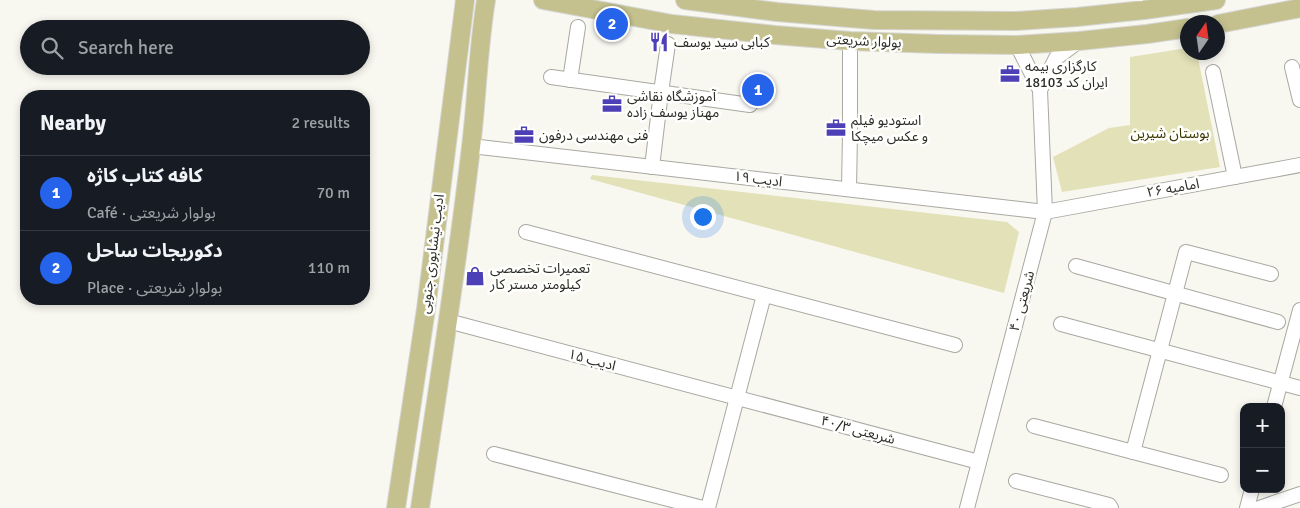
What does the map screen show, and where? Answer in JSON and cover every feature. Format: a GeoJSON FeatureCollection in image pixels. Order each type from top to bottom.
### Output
{"type":"FeatureCollection","features":[{"type":"Feature","properties":{"kind":"main road","name":"ادیب نیشابوری جنوبی"},"geometry":{"type":"LineString","coordinates":[[396,508],[426,309],[465,0]]}},
{"type":"Feature","properties":{"kind":"main road","name":"ادیب نیشابوری جنوبی"},"geometry":{"type":"LineString","coordinates":[[420,508],[448,321],[471,146],[486,0]]}},
{"type":"Feature","properties":{"kind":"main road","name":"بولوار شریعتی"},"geometry":{"type":"LineString","coordinates":[[543,0],[672,24],[850,41],[1017,45],[1079,41],[1180,29]]}},
{"type":"Feature","properties":{"kind":"main road","name":"بولوار شریعتی"},"geometry":{"type":"LineString","coordinates":[[685,0],[729,3],[874,20],[1016,21],[1144,10],[1216,0]]}},
{"type":"Feature","properties":{"kind":"main road"},"geometry":{"type":"LineString","coordinates":[[1225,23],[1300,8]]}},
{"type":"Feature","properties":{"kind":"street"},"geometry":{"type":"LineString","coordinates":[[570,80],[578,27]]}},
{"type":"Feature","properties":{"kind":"street"},"geometry":{"type":"LineString","coordinates":[[849,190],[850,41]]}},
{"type":"Feature","properties":{"kind":"street","name":"شریعتی ۴۰"},"geometry":{"type":"LineString","coordinates":[[1040,90],[1056,58],[1079,41]]}},
{"type":"Feature","properties":{"kind":"street"},"geometry":{"type":"LineString","coordinates":[[652,167],[668,44]]}},
{"type":"Feature","properties":{"kind":"street","name":"شریعتی ۴۰"},"geometry":{"type":"LineString","coordinates":[[968,508],[1045,212],[1040,90],[1017,45]]}},
{"type":"Feature","properties":{"kind":"street"},"geometry":{"type":"LineString","coordinates":[[1292,67],[1300,100]]}},
{"type":"Feature","properties":{"kind":"street"},"geometry":{"type":"LineString","coordinates":[[1213,72],[1235,177]]}},
{"type":"Feature","properties":{"kind":"street"},"geometry":{"type":"LineString","coordinates":[[551,77],[750,105]]}},
{"type":"Feature","properties":{"kind":"street","name":"ادیب ۱۹"},"geometry":{"type":"LineString","coordinates":[[471,146],[1045,212]]}},
{"type":"Feature","properties":{"kind":"street","name":"امامیه ۲۶"},"geometry":{"type":"LineString","coordinates":[[1045,212],[1300,165]]}},
{"type":"Feature","properties":{"kind":"street"},"geometry":{"type":"LineString","coordinates":[[526,232],[955,345]]}},
{"type":"Feature","properties":{"kind":"street"},"geometry":{"type":"LineString","coordinates":[[1133,452],[1186,252],[1271,274]]}},
{"type":"Feature","properties":{"kind":"street"},"geometry":{"type":"LineString","coordinates":[[1076,266],[1278,322]]}},
{"type":"Feature","properties":{"kind":"street"},"geometry":{"type":"LineString","coordinates":[[708,508],[764,295]]}},
{"type":"Feature","properties":{"kind":"street"},"geometry":{"type":"LineString","coordinates":[[1275,403],[1300,310]]}},
{"type":"Feature","properties":{"kind":"street","name":"ادیب ۱۵"},"geometry":{"type":"LineString","coordinates":[[448,321],[736,398]]}},
{"type":"Feature","properties":{"kind":"street"},"geometry":{"type":"LineString","coordinates":[[1061,324],[1300,388]]}},
{"type":"Feature","properties":{"kind":"street","name":"شریعتی ۴۰/۳"},"geometry":{"type":"LineString","coordinates":[[736,398],[979,462]]}},
{"type":"Feature","properties":{"kind":"street"},"geometry":{"type":"LineString","coordinates":[[1034,426],[1221,475]]}},
{"type":"Feature","properties":{"kind":"street"},"geometry":{"type":"LineString","coordinates":[[494,454],[703,508]]}},
{"type":"Feature","properties":{"kind":"street"},"geometry":{"type":"LineString","coordinates":[[1016,481],[1111,508]]}},
{"type":"Feature","properties":{"kind":"street"},"geometry":{"type":"LineString","coordinates":[[1247,508],[1251,493]]}},
{"type":"Feature","properties":{"kind":"street"},"geometry":{"type":"LineString","coordinates":[[1259,508],[1300,494]]}},
{"type":"Feature","properties":{"kind":"green space","name":"بوستان شیرین"},"geometry":{"type":"Polygon","coordinates":[[[1180,49],[1180,60],[1198,60],[1220,167],[1062,192],[1053,157],[1109,128],[1130,125],[1130,57],[1180,49]]]}},
{"type":"Feature","properties":{"kind":"green space"},"geometry":{"type":"Polygon","coordinates":[[[592,175],[1007,222],[1019,232],[1004,293],[590,179],[592,175]]]}},
{"type":"Feature","properties":{"kind":"place","name":"دکوریجات ساحل"},"geometry":{"type":"Point","coordinates":[612,24]}},
{"type":"Feature","properties":{"kind":"place","name":"کبابی سید یوسف"},"geometry":{"type":"Point","coordinates":[659,42]}},
{"type":"Feature","properties":{"kind":"place","name":"کارگزاری بیمه ایران کد 18103"},"geometry":{"type":"Point","coordinates":[1010,74]}},
{"type":"Feature","properties":{"kind":"place","name":"کافه کتاب کاژه"},"geometry":{"type":"Point","coordinates":[758,90]}},
{"type":"Feature","properties":{"kind":"place","name":"آموزشگاه نقاشی مهناز یوسف زاده"},"geometry":{"type":"Point","coordinates":[612,104]}},
{"type":"Feature","properties":{"kind":"place","name":"استودیو فیلم و عکس میچکا"},"geometry":{"type":"Point","coordinates":[836,128]}},
{"type":"Feature","properties":{"kind":"place","name":"فنی مهندسی درفون"},"geometry":{"type":"Point","coordinates":[524,135]}},
{"type":"Feature","properties":{"kind":"place","name":"تعمیرات تخصصی کیلومتر مستر کار"},"geometry":{"type":"Point","coordinates":[475,276]}}]}
